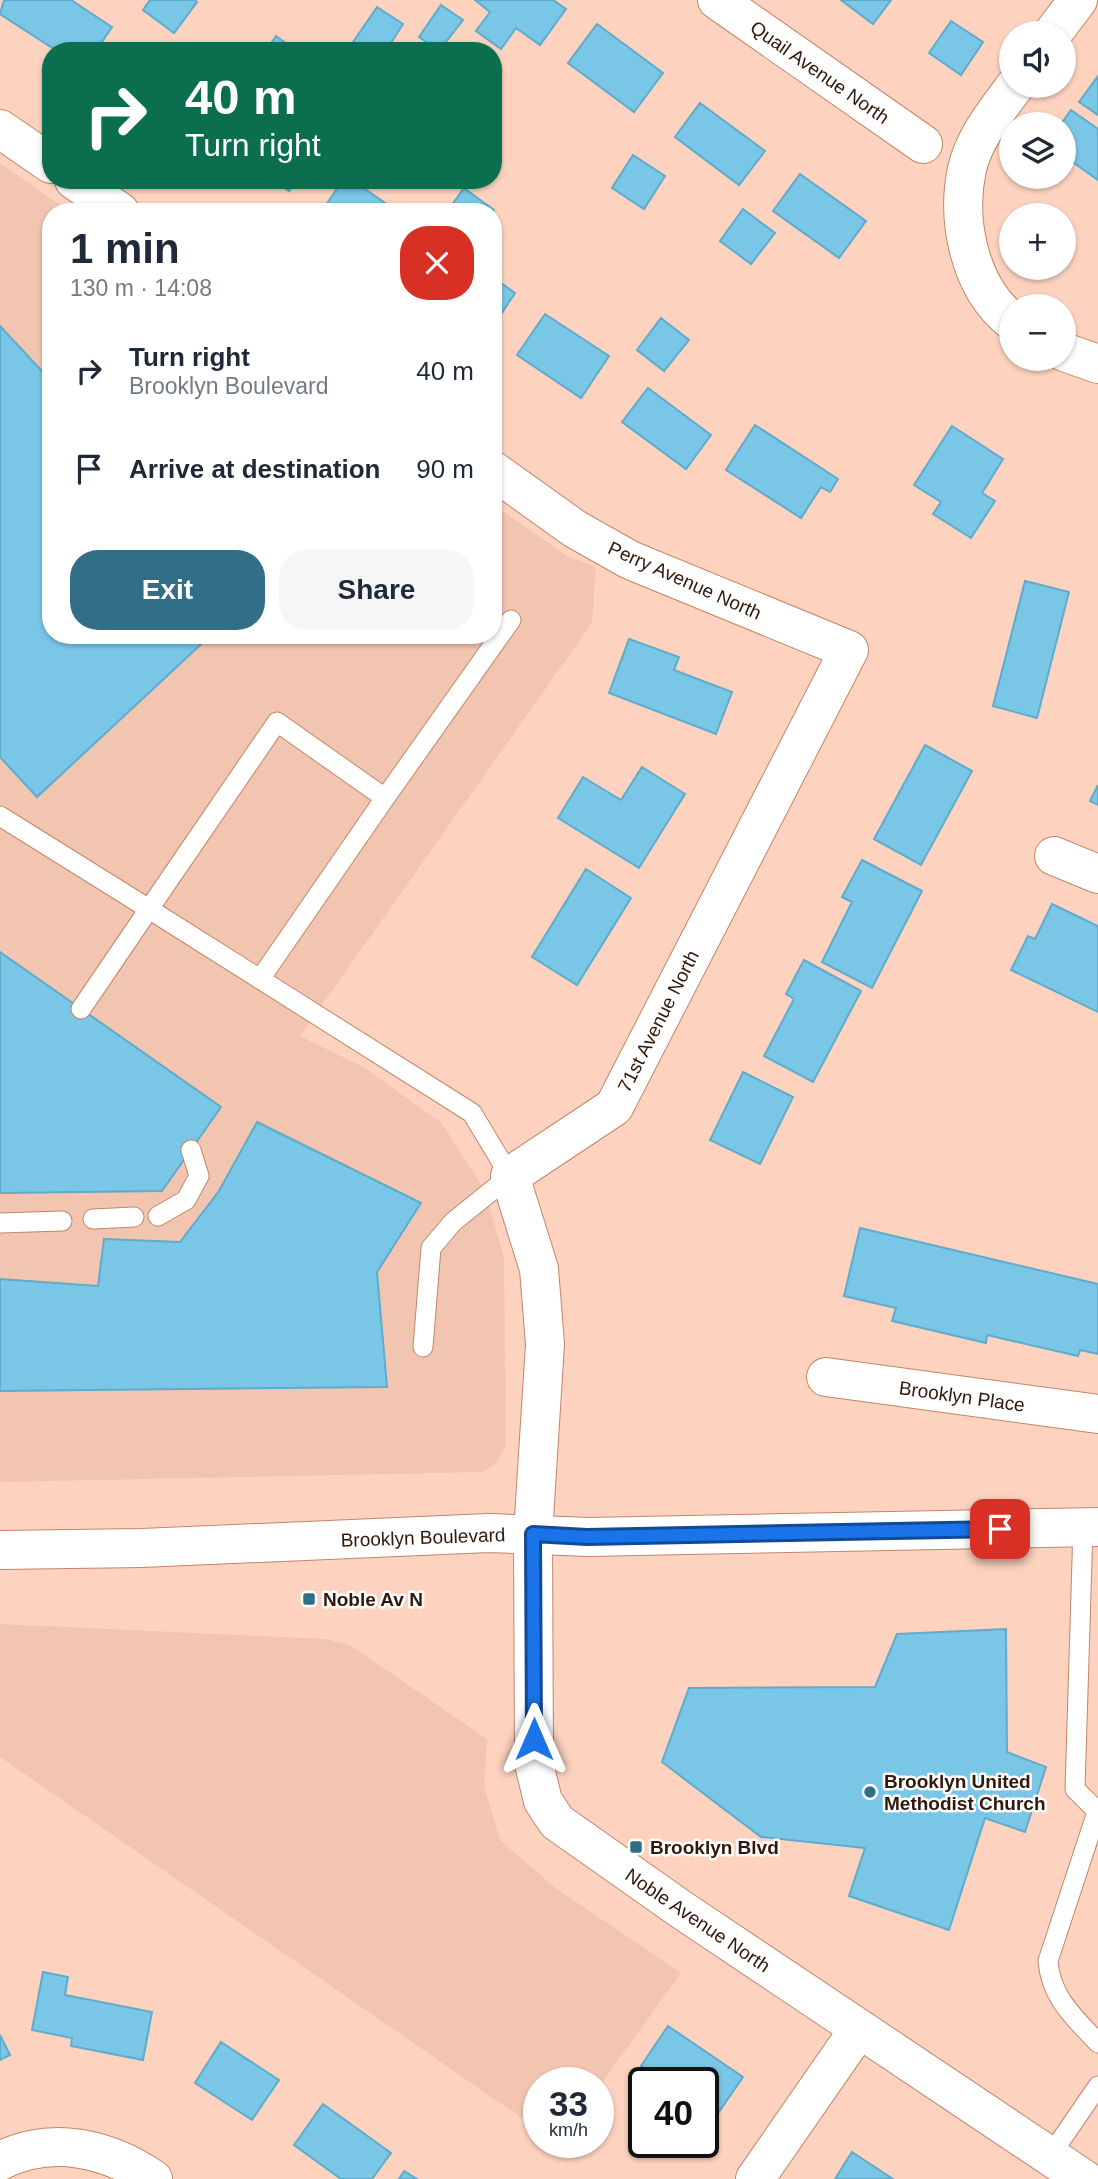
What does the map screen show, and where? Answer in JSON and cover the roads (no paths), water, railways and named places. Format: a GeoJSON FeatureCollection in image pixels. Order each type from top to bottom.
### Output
{"type":"FeatureCollection","features":[{"type":"Feature","properties":{"kind":"street","name":"Quail Avenue North"},"geometry":{"type":"LineString","coordinates":[[717,0],[923,144]]}},
{"type":"Feature","properties":{"kind":"street"},"geometry":{"type":"LineString","coordinates":[[1062,21],[1077,0]]}},
{"type":"Feature","properties":{"kind":"street"},"geometry":{"type":"LineString","coordinates":[[999,311],[973,265],[962,218],[967,167],[987,123],[1006,98]]}},
{"type":"Feature","properties":{"kind":"street"},"geometry":{"type":"LineString","coordinates":[[0,129],[42,158]]}},
{"type":"Feature","properties":{"kind":"street"},"geometry":{"type":"LineString","coordinates":[[87,189],[107,203]]}},
{"type":"Feature","properties":{"kind":"street"},"geometry":{"type":"LineString","coordinates":[[1076,356],[1098,364]]}},
{"type":"Feature","properties":{"kind":"street","name":"Perry Avenue North"},"geometry":{"type":"LineString","coordinates":[[502,477],[575,529],[630,560],[849,650]]}},
{"type":"Feature","properties":{"kind":"street","name":"71st Avenue North"},"geometry":{"type":"LineString","coordinates":[[510,1176],[614,1107],[849,650]]}},
{"type":"Feature","properties":{"kind":"street"},"geometry":{"type":"LineString","coordinates":[[1054,856],[1098,874]]}},
{"type":"Feature","properties":{"kind":"street"},"geometry":{"type":"LineString","coordinates":[[510,1176],[539,1269],[545,1343],[533,1534]]}},
{"type":"Feature","properties":{"kind":"street","name":"Brooklyn Place"},"geometry":{"type":"LineString","coordinates":[[826,1377],[1098,1414]]}},
{"type":"Feature","properties":{"kind":"street","name":"Brooklyn Boulevard"},"geometry":{"type":"LineString","coordinates":[[0,1550],[533,1534],[587,1537],[1091,1527]]}},
{"type":"Feature","properties":{"kind":"street","name":"Noble Avenue North"},"geometry":{"type":"LineString","coordinates":[[533,1534],[534,1764],[543,1801],[558,1822],[601,1854],[1084,2179]]}},
{"type":"Feature","properties":{"kind":"street"},"geometry":{"type":"LineString","coordinates":[[755,2179],[859,2028]]}},
{"type":"Feature","properties":{"kind":"street"},"geometry":{"type":"LineString","coordinates":[[0,2161],[16,2153],[46,2147],[80,2148],[114,2155],[153,2179]]}},
{"type":"Feature","properties":{"kind":"lane"},"geometry":{"type":"LineString","coordinates":[[502,633],[511,620]]}},
{"type":"Feature","properties":{"kind":"lane"},"geometry":{"type":"LineString","coordinates":[[260,979],[494,644]]}},
{"type":"Feature","properties":{"kind":"lane"},"geometry":{"type":"LineString","coordinates":[[81,1009],[277,722],[385,797]]}},
{"type":"Feature","properties":{"kind":"lane"},"geometry":{"type":"LineString","coordinates":[[0,816],[472,1113],[510,1176],[453,1222],[431,1248],[423,1347]]}},
{"type":"Feature","properties":{"kind":"lane"},"geometry":{"type":"LineString","coordinates":[[158,1216],[186,1200],[199,1175],[191,1150]]}},
{"type":"Feature","properties":{"kind":"lane"},"geometry":{"type":"LineString","coordinates":[[93,1219],[134,1217]]}},
{"type":"Feature","properties":{"kind":"lane"},"geometry":{"type":"LineString","coordinates":[[0,1223],[62,1221]]}},
{"type":"Feature","properties":{"kind":"lane"},"geometry":{"type":"LineString","coordinates":[[1091,1527],[1075,1788],[1097,1812],[1048,1961],[1049,1978],[1058,2000],[1098,2043]]}},
{"type":"Feature","properties":{"kind":"lane"},"geometry":{"type":"LineString","coordinates":[[1050,2156],[1098,2085]]}},
{"type":"Feature","properties":{"kind":"place","name":"Noble Av N"},"geometry":{"type":"Point","coordinates":[309,1599]}},
{"type":"Feature","properties":{"kind":"place","name":"Brooklyn United Methodist Church"},"geometry":{"type":"Point","coordinates":[870,1792]}},
{"type":"Feature","properties":{"kind":"place","name":"Brooklyn Blvd"},"geometry":{"type":"Point","coordinates":[636,1847]}}]}
